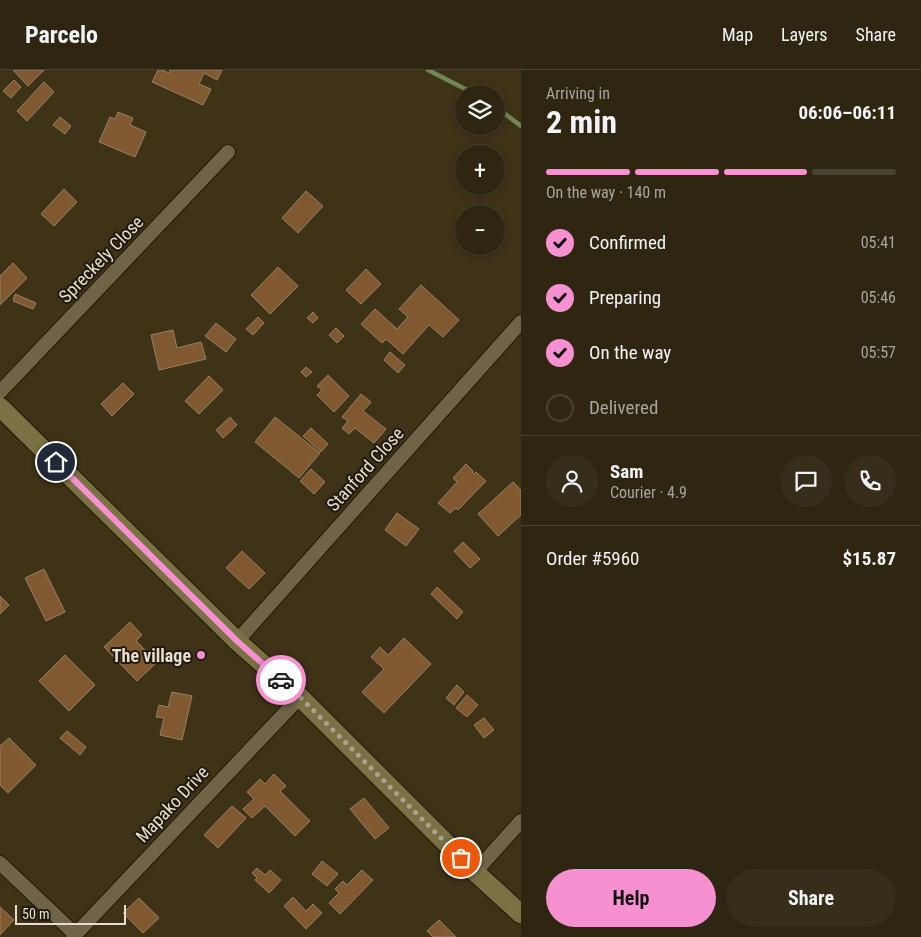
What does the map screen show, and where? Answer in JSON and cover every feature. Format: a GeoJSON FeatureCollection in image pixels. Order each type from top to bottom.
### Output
{"type":"FeatureCollection","features":[{"type":"Feature","properties":{"kind":"street","name":"Spreckely Close"},"geometry":{"type":"LineString","coordinates":[[0,392],[228,152]]}},
{"type":"Feature","properties":{"kind":"street","name":"Stanford Close"},"geometry":{"type":"LineString","coordinates":[[237,641],[521,322]]}},
{"type":"Feature","properties":{"kind":"street"},"geometry":{"type":"LineString","coordinates":[[0,407],[237,641],[300,697],[475,872],[521,914]]}},
{"type":"Feature","properties":{"kind":"street","name":"Mapako Drive"},"geometry":{"type":"LineString","coordinates":[[74,936],[300,697]]}},
{"type":"Feature","properties":{"kind":"street"},"geometry":{"type":"LineString","coordinates":[[475,872],[521,821]]}},
{"type":"Feature","properties":{"kind":"street"},"geometry":{"type":"LineString","coordinates":[[0,863],[74,936]]}},
{"type":"Feature","properties":{"kind":"building"},"geometry":{"type":"Polygon","coordinates":[[[13,70],[44,70],[28,86],[13,70]]]}},
{"type":"Feature","properties":{"kind":"building"},"geometry":{"type":"Polygon","coordinates":[[[158,70],[169,73],[170,70],[222,70],[217,80],[204,73],[199,84],[211,89],[203,105],[152,82],[158,70]]]}},
{"type":"Feature","properties":{"kind":"building"},"geometry":{"type":"Polygon","coordinates":[[[14,80],[21,87],[11,98],[3,91],[14,80]]]}},
{"type":"Feature","properties":{"kind":"building"},"geometry":{"type":"Polygon","coordinates":[[[44,82],[54,92],[27,121],[17,111],[44,82]]]}},
{"type":"Feature","properties":{"kind":"building"},"geometry":{"type":"Polygon","coordinates":[[[118,112],[133,118],[130,125],[146,132],[135,157],[99,142],[110,117],[115,119],[118,112]]]}},
{"type":"Feature","properties":{"kind":"building"},"geometry":{"type":"Polygon","coordinates":[[[60,117],[71,126],[65,134],[53,125],[60,117]]]}},
{"type":"Feature","properties":{"kind":"building"},"geometry":{"type":"Polygon","coordinates":[[[64,189],[77,202],[54,226],[41,214],[64,189]]]}},
{"type":"Feature","properties":{"kind":"building"},"geometry":{"type":"Polygon","coordinates":[[[306,191],[323,206],[298,233],[282,218],[306,191]]]}},
{"type":"Feature","properties":{"kind":"building"},"geometry":{"type":"Polygon","coordinates":[[[13,263],[27,278],[0,305],[0,276],[13,263]]]}},
{"type":"Feature","properties":{"kind":"building"},"geometry":{"type":"Polygon","coordinates":[[[278,267],[298,286],[270,314],[251,295],[278,267]]]}},
{"type":"Feature","properties":{"kind":"building"},"geometry":{"type":"Polygon","coordinates":[[[366,269],[381,284],[361,304],[346,290],[366,269]]]}},
{"type":"Feature","properties":{"kind":"building"},"geometry":{"type":"Polygon","coordinates":[[[421,285],[459,320],[443,337],[429,325],[403,354],[386,339],[382,343],[361,324],[375,309],[397,329],[408,317],[399,309],[421,285]]]}},
{"type":"Feature","properties":{"kind":"building"},"geometry":{"type":"Polygon","coordinates":[[[15,294],[36,303],[33,309],[13,301],[15,294]]]}},
{"type":"Feature","properties":{"kind":"building"},"geometry":{"type":"Polygon","coordinates":[[[313,312],[318,318],[313,323],[307,318],[313,312]]]}},
{"type":"Feature","properties":{"kind":"building"},"geometry":{"type":"Polygon","coordinates":[[[258,317],[264,323],[253,335],[246,329],[258,317]]]}},
{"type":"Feature","properties":{"kind":"building"},"geometry":{"type":"Polygon","coordinates":[[[216,323],[236,339],[226,352],[205,336],[216,323]]]}},
{"type":"Feature","properties":{"kind":"building"},"geometry":{"type":"Polygon","coordinates":[[[336,328],[344,336],[337,343],[329,335],[336,328]]]}},
{"type":"Feature","properties":{"kind":"building"},"geometry":{"type":"Polygon","coordinates":[[[173,330],[177,348],[201,342],[206,359],[159,370],[151,335],[173,330]]]}},
{"type":"Feature","properties":{"kind":"building"},"geometry":{"type":"Polygon","coordinates":[[[390,352],[405,365],[398,373],[384,360],[390,352]]]}},
{"type":"Feature","properties":{"kind":"building"},"geometry":{"type":"Polygon","coordinates":[[[306,367],[312,372],[306,377],[301,372],[306,367]]]}},
{"type":"Feature","properties":{"kind":"building"},"geometry":{"type":"Polygon","coordinates":[[[328,375],[349,396],[334,412],[317,395],[322,390],[317,386],[328,375]]]}},
{"type":"Feature","properties":{"kind":"building"},"geometry":{"type":"Polygon","coordinates":[[[209,376],[223,390],[199,414],[185,401],[209,376]]]}},
{"type":"Feature","properties":{"kind":"building"},"geometry":{"type":"Polygon","coordinates":[[[123,383],[134,394],[112,416],[101,404],[123,383]]]}},
{"type":"Feature","properties":{"kind":"building"},"geometry":{"type":"Polygon","coordinates":[[[361,394],[371,402],[363,411],[386,429],[374,443],[355,428],[349,434],[342,428],[348,421],[342,417],[361,394]]]}},
{"type":"Feature","properties":{"kind":"building"},"geometry":{"type":"Polygon","coordinates":[[[230,417],[237,425],[223,438],[216,430],[230,417]]]}},
{"type":"Feature","properties":{"kind":"building"},"geometry":{"type":"Polygon","coordinates":[[[275,417],[320,453],[299,478],[255,442],[275,417]]]}},
{"type":"Feature","properties":{"kind":"building"},"geometry":{"type":"Polygon","coordinates":[[[311,428],[328,444],[321,452],[303,436],[311,428]]]}},
{"type":"Feature","properties":{"kind":"building"},"geometry":{"type":"Polygon","coordinates":[[[466,464],[474,474],[476,472],[486,481],[458,510],[456,508],[450,513],[438,503],[457,482],[453,478],[466,464]]]}},
{"type":"Feature","properties":{"kind":"building"},"geometry":{"type":"Polygon","coordinates":[[[311,469],[325,482],[314,494],[300,481],[311,469]]]}},
{"type":"Feature","properties":{"kind":"building"},"geometry":{"type":"Polygon","coordinates":[[[513,482],[521,490],[521,515],[498,536],[478,514],[513,482]]]}},
{"type":"Feature","properties":{"kind":"building"},"geometry":{"type":"Polygon","coordinates":[[[397,513],[419,529],[406,546],[385,530],[397,513]]]}},
{"type":"Feature","properties":{"kind":"building"},"geometry":{"type":"Polygon","coordinates":[[[463,542],[480,559],[470,568],[454,551],[463,542]]]}},
{"type":"Feature","properties":{"kind":"building"},"geometry":{"type":"Polygon","coordinates":[[[242,551],[265,573],[249,589],[226,568],[242,551]]]}},
{"type":"Feature","properties":{"kind":"building"},"geometry":{"type":"Polygon","coordinates":[[[44,569],[65,612],[46,621],[25,578],[44,569]]]}},
{"type":"Feature","properties":{"kind":"building"},"geometry":{"type":"Polygon","coordinates":[[[437,587],[463,612],[457,619],[431,594],[437,587]]]}},
{"type":"Feature","properties":{"kind":"building"},"geometry":{"type":"Polygon","coordinates":[[[0,596],[9,605],[0,614],[0,596]]]}},
{"type":"Feature","properties":{"kind":"building"},"geometry":{"type":"Polygon","coordinates":[[[130,622],[142,635],[136,641],[157,662],[137,681],[104,647],[130,622]]]}},
{"type":"Feature","properties":{"kind":"building"},"geometry":{"type":"Polygon","coordinates":[[[404,638],[431,664],[384,713],[362,692],[384,669],[371,657],[380,647],[388,655],[404,638]]]}},
{"type":"Feature","properties":{"kind":"building"},"geometry":{"type":"Polygon","coordinates":[[[65,655],[95,685],[69,711],[39,681],[65,655]]]}},
{"type":"Feature","properties":{"kind":"building"},"geometry":{"type":"Polygon","coordinates":[[[457,685],[464,692],[454,705],[446,698],[457,685]]]}},
{"type":"Feature","properties":{"kind":"building"},"geometry":{"type":"Polygon","coordinates":[[[172,692],[192,696],[182,740],[160,735],[164,718],[156,717],[159,705],[168,707],[172,692]]]}},
{"type":"Feature","properties":{"kind":"building"},"geometry":{"type":"Polygon","coordinates":[[[467,695],[478,705],[467,717],[456,708],[467,695]]]}},
{"type":"Feature","properties":{"kind":"building"},"geometry":{"type":"Polygon","coordinates":[[[484,718],[494,730],[484,738],[474,725],[484,718]]]}},
{"type":"Feature","properties":{"kind":"building"},"geometry":{"type":"Polygon","coordinates":[[[67,731],[86,747],[80,755],[60,738],[67,731]]]}},
{"type":"Feature","properties":{"kind":"building"},"geometry":{"type":"Polygon","coordinates":[[[9,738],[36,765],[8,793],[0,785],[0,746],[9,738]]]}},
{"type":"Feature","properties":{"kind":"building"},"geometry":{"type":"Polygon","coordinates":[[[274,774],[286,786],[280,791],[310,821],[295,836],[265,806],[252,818],[243,809],[254,799],[247,792],[260,779],[265,784],[274,774]]]}},
{"type":"Feature","properties":{"kind":"building"},"geometry":{"type":"Polygon","coordinates":[[[364,798],[389,828],[375,839],[350,809],[364,798]]]}},
{"type":"Feature","properties":{"kind":"building"},"geometry":{"type":"Polygon","coordinates":[[[232,806],[246,818],[218,848],[204,835],[232,806]]]}},
{"type":"Feature","properties":{"kind":"building"},"geometry":{"type":"Polygon","coordinates":[[[322,861],[338,874],[327,886],[312,874],[322,861]]]}},
{"type":"Feature","properties":{"kind":"building"},"geometry":{"type":"Polygon","coordinates":[[[257,868],[265,875],[270,870],[281,880],[269,893],[255,880],[257,878],[252,873],[257,868]]]}},
{"type":"Feature","properties":{"kind":"building"},"geometry":{"type":"Polygon","coordinates":[[[362,870],[373,880],[340,914],[329,903],[339,893],[335,889],[343,881],[347,885],[362,870]]]}},
{"type":"Feature","properties":{"kind":"building"},"geometry":{"type":"Polygon","coordinates":[[[293,897],[306,911],[313,904],[322,913],[306,929],[284,906],[293,897]]]}},
{"type":"Feature","properties":{"kind":"building"},"geometry":{"type":"Polygon","coordinates":[[[139,898],[159,918],[143,933],[123,913],[139,898]]]}},
{"type":"Feature","properties":{"kind":"building"},"geometry":{"type":"Polygon","coordinates":[[[0,907],[14,920],[0,935],[0,907]]]}},
{"type":"Feature","properties":{"kind":"building"},"geometry":{"type":"Polygon","coordinates":[[[439,920],[456,937],[433,937],[427,931],[439,920]]]}},
{"type":"Feature","properties":{"kind":"waterway"},"geometry":{"type":"LineString","coordinates":[[428,70],[457,85]]}},
{"type":"Feature","properties":{"kind":"waterway"},"geometry":{"type":"LineString","coordinates":[[505,114],[521,126]]}},
{"type":"Feature","properties":{"kind":"way so far"},"geometry":{"type":"LineString","coordinates":[[281,680],[461,858]]}},
{"type":"Feature","properties":{"kind":"place","name":"The village"},"geometry":{"type":"Point","coordinates":[201,655]}},
{"type":"Feature","properties":{"kind":"route"},"geometry":{"type":"LineString","coordinates":[[56,462],[237,641],[281,680]]}}]}
